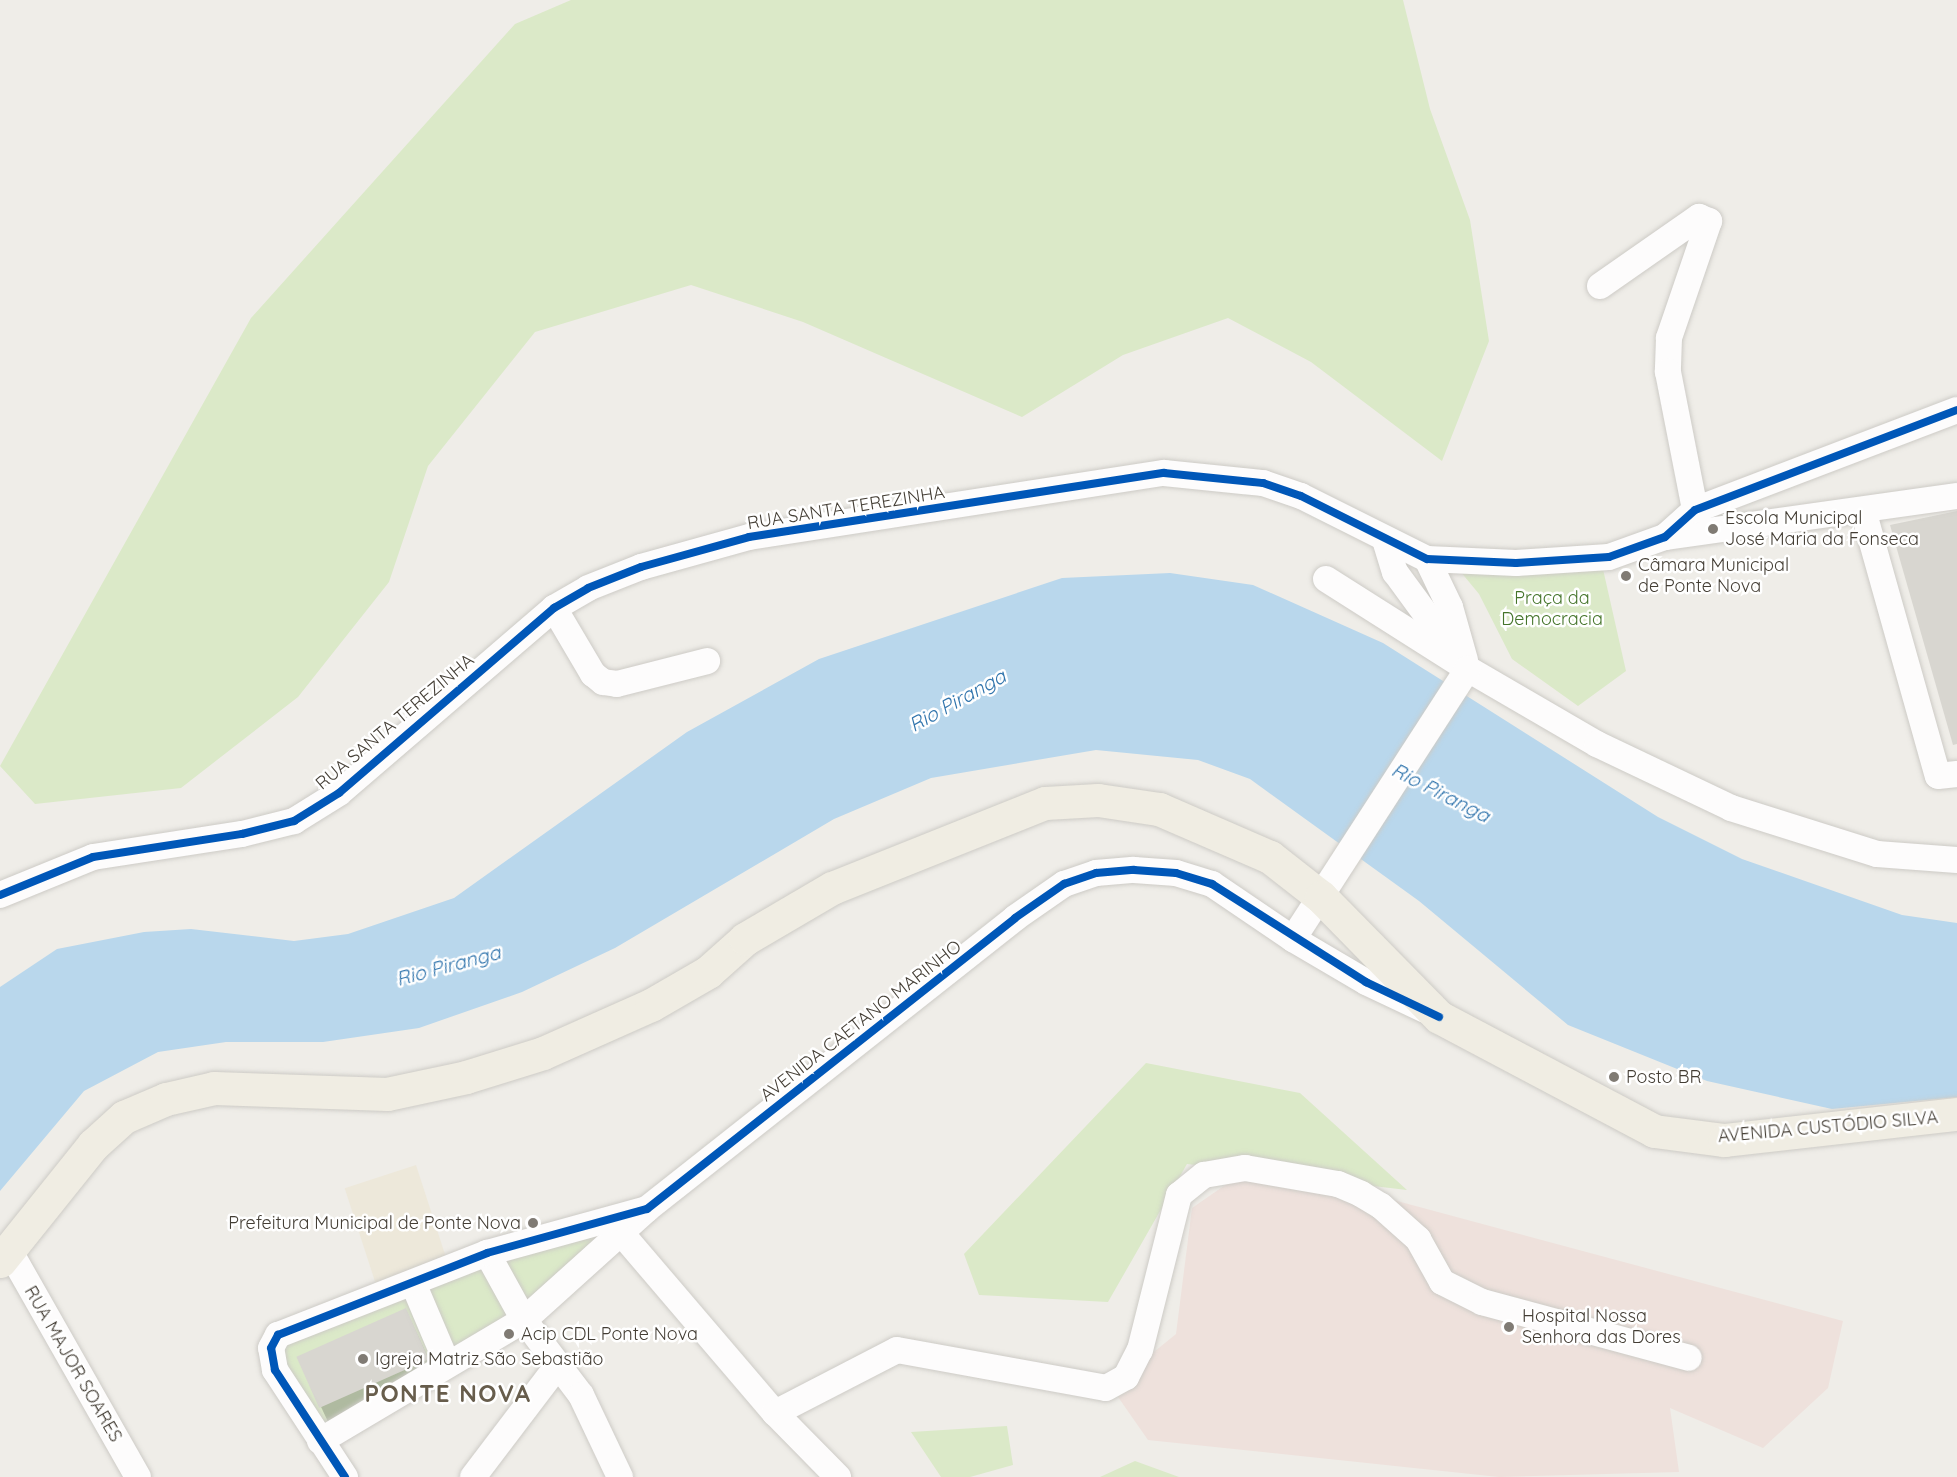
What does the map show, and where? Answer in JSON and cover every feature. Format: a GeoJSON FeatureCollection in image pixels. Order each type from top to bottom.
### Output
{"type":"FeatureCollection","features":[{"type":"Feature","properties":{"kind":"main road","name":"AVENIDA CUSTÓDIO SILVA"},"geometry":{"type":"LineString","coordinates":[[4,1256],[93,1145],[124,1117],[166,1099],[214,1088],[387,1094],[465,1077],[543,1053],[651,1005],[708,972],[745,939],[832,888],[1045,803],[1098,800],[1159,809],[1270,857],[1321,897],[1439,1017],[1654,1131],[1724,1140],[1957,1114]]}},
{"type":"Feature","properties":{"kind":"street"},"geometry":{"type":"LineString","coordinates":[[1600,286],[1700,217],[1709,221],[1669,338],[1668,372],[1695,510]]}},
{"type":"Feature","properties":{"kind":"street"},"geometry":{"type":"LineString","coordinates":[[1665,537],[1695,510],[1957,410]]}},
{"type":"Feature","properties":{"kind":"street","name":"RUA SANTA TEREZINHA"},"geometry":{"type":"LineString","coordinates":[[0,895],[93,857],[242,834],[294,821],[339,793],[554,608],[588,588],[641,567],[749,537],[1164,473],[1263,483],[1301,496],[1427,560]]}},
{"type":"Feature","properties":{"kind":"street"},"geometry":{"type":"LineString","coordinates":[[1293,939],[1465,674],[1450,607],[1427,560],[1516,563],[1609,557],[1665,537],[1957,496]]}},
{"type":"Feature","properties":{"kind":"street"},"geometry":{"type":"LineString","coordinates":[[1863,510],[1951,779]]}},
{"type":"Feature","properties":{"kind":"street"},"geometry":{"type":"LineString","coordinates":[[1385,540],[1395,572],[1465,674]]}},
{"type":"Feature","properties":{"kind":"street"},"geometry":{"type":"LineString","coordinates":[[1326,579],[1465,674],[1597,744],[1731,808],[1877,854],[1957,860]]}},
{"type":"Feature","properties":{"kind":"street"},"geometry":{"type":"LineString","coordinates":[[554,608],[593,674],[603,682],[617,684],[707,661]]}},
{"type":"Feature","properties":{"kind":"street","name":"AVENIDA CAETANO MARINHO"},"geometry":{"type":"LineString","coordinates":[[320,1441],[272,1363],[272,1342],[292,1329],[487,1253],[647,1209],[1015,918],[1064,884],[1116,871],[1176,873],[1212,884],[1293,939],[1366,982],[1439,1017]]}},
{"type":"Feature","properties":{"kind":"street"},"geometry":{"type":"LineString","coordinates":[[775,1413],[897,1350],[1106,1388],[1126,1377],[1140,1350],[1179,1195],[1204,1175],[1245,1168],[1338,1184],[1361,1194],[1381,1206],[1418,1239],[1442,1282],[1482,1302],[1689,1358]]}},
{"type":"Feature","properties":{"kind":"street"},"geometry":{"type":"LineString","coordinates":[[345,1477],[320,1441],[524,1320],[622,1234],[647,1209]]}},
{"type":"Feature","properties":{"kind":"street"},"geometry":{"type":"LineString","coordinates":[[622,1234],[775,1413],[838,1477]]}},
{"type":"Feature","properties":{"kind":"street"},"geometry":{"type":"LineString","coordinates":[[487,1253],[524,1320],[581,1395],[620,1477]]}},
{"type":"Feature","properties":{"kind":"street","name":"RUA MAJOR SOARES"},"geometry":{"type":"LineString","coordinates":[[4,1256],[138,1477]]}},
{"type":"Feature","properties":{"kind":"street"},"geometry":{"type":"LineString","coordinates":[[413,1283],[447,1364]]}},
{"type":"Feature","properties":{"kind":"street"},"geometry":{"type":"LineString","coordinates":[[472,1477],[558,1365]]}},
{"type":"Feature","properties":{"kind":"shaded area"},"geometry":{"type":"Polygon","coordinates":[[[416,1165],[447,1259],[375,1282],[345,1188],[416,1165]]]}},
{"type":"Feature","properties":{"kind":"shaded area","name":"Hospital Nossa Senhora das Dores"},"geometry":{"type":"Polygon","coordinates":[[[1247,1170],[1360,1191],[1843,1321],[1828,1388],[1763,1448],[1670,1408],[1679,1472],[1499,1477],[1148,1440],[1111,1387],[1176,1334],[1192,1208],[1247,1170]]]}},
{"type":"Feature","properties":{"kind":"green space"},"geometry":{"type":"Polygon","coordinates":[[[571,0],[1403,0],[1430,109],[1470,220],[1489,341],[1442,461],[1311,362],[1228,318],[1123,355],[1022,417],[803,322],[691,285],[535,332],[428,466],[389,582],[298,697],[181,788],[35,804],[0,766],[251,318],[515,24],[571,0]]]}},
{"type":"Feature","properties":{"kind":"green space","name":"Praça da Democracia"},"geometry":{"type":"Polygon","coordinates":[[[1598,547],[1626,671],[1578,706],[1512,659],[1479,594],[1446,554],[1598,547]]]}},
{"type":"Feature","properties":{"kind":"green space"},"geometry":{"type":"Polygon","coordinates":[[[1146,1063],[1300,1093],[1407,1190],[1187,1164],[1108,1302],[979,1295],[964,1254],[1146,1063]]]}},
{"type":"Feature","properties":{"kind":"green space"},"geometry":{"type":"Polygon","coordinates":[[[647,1209],[588,1263],[320,1441],[271,1358],[283,1333],[647,1209]]]}},
{"type":"Feature","properties":{"kind":"green space"},"geometry":{"type":"Polygon","coordinates":[[[1007,1426],[1013,1465],[970,1477],[941,1477],[911,1432],[1007,1426]]]}},
{"type":"Feature","properties":{"kind":"green space"},"geometry":{"type":"Polygon","coordinates":[[[1135,1461],[1179,1477],[1100,1477],[1135,1461]]]}},
{"type":"Feature","properties":{"kind":"water","name":"Rio Piranga"},"geometry":{"type":"Polygon","coordinates":[[[1170,573],[1253,585],[1383,643],[1658,817],[1742,859],[1902,915],[1957,923],[1957,1097],[1832,1109],[1707,1081],[1568,1025],[1419,901],[1250,779],[1198,760],[1096,750],[931,778],[834,819],[615,948],[522,992],[419,1028],[323,1042],[226,1042],[158,1052],[84,1091],[0,1191],[0,987],[57,949],[144,932],[191,929],[294,941],[348,934],[454,898],[687,732],[819,659],[1062,578],[1170,573]]]}},
{"type":"Feature","properties":{"kind":"building"},"geometry":{"type":"Polygon","coordinates":[[[1957,511],[1957,744],[1953,745],[1890,525],[1957,511]]]}},
{"type":"Feature","properties":{"kind":"building","name":"Igreja Matriz São Sebastião"},"geometry":{"type":"Polygon","coordinates":[[[406,1308],[429,1359],[319,1408],[296,1357],[406,1308]]]}},
{"type":"Feature","properties":{"kind":"cycle path"},"geometry":{"type":"LineString","coordinates":[[0,895],[93,857],[242,834],[294,821],[339,793],[554,608],[588,588],[641,567],[749,537],[1164,473],[1263,483],[1301,496],[1427,559],[1516,563],[1609,557],[1665,537],[1695,510],[1957,410]]}},
{"type":"Feature","properties":{"kind":"cycle path"},"geometry":{"type":"LineString","coordinates":[[345,1477],[275,1370],[271,1348],[278,1335],[487,1253],[647,1209],[1015,918],[1064,884],[1096,873],[1134,870],[1176,873],[1212,884],[1366,982],[1439,1017]]}},
{"type":"Feature","properties":{"kind":"place","name":"Escola Municipal José Maria da Fonseca"},"geometry":{"type":"Point","coordinates":[1713,529]}},
{"type":"Feature","properties":{"kind":"place","name":"Câmara Municipal de Ponte Nova"},"geometry":{"type":"Point","coordinates":[1626,576]}},
{"type":"Feature","properties":{"kind":"place","name":"Posto BR"},"geometry":{"type":"Point","coordinates":[1614,1077]}},
{"type":"Feature","properties":{"kind":"place","name":"Prefeitura Municipal de Ponte Nova"},"geometry":{"type":"Point","coordinates":[533,1223]}},
{"type":"Feature","properties":{"kind":"place","name":"Hospital Nossa Senhora das Dores"},"geometry":{"type":"Point","coordinates":[1509,1327]}},
{"type":"Feature","properties":{"kind":"place","name":"Acip CDL Ponte Nova"},"geometry":{"type":"Point","coordinates":[509,1334]}},
{"type":"Feature","properties":{"kind":"place","name":"Igreja Matriz São Sebastião"},"geometry":{"type":"Point","coordinates":[363,1359]}},
{"type":"Feature","properties":{"kind":"district","name":"PONTE NOVA"},"geometry":{"type":"Point","coordinates":[448,1394]}}]}
